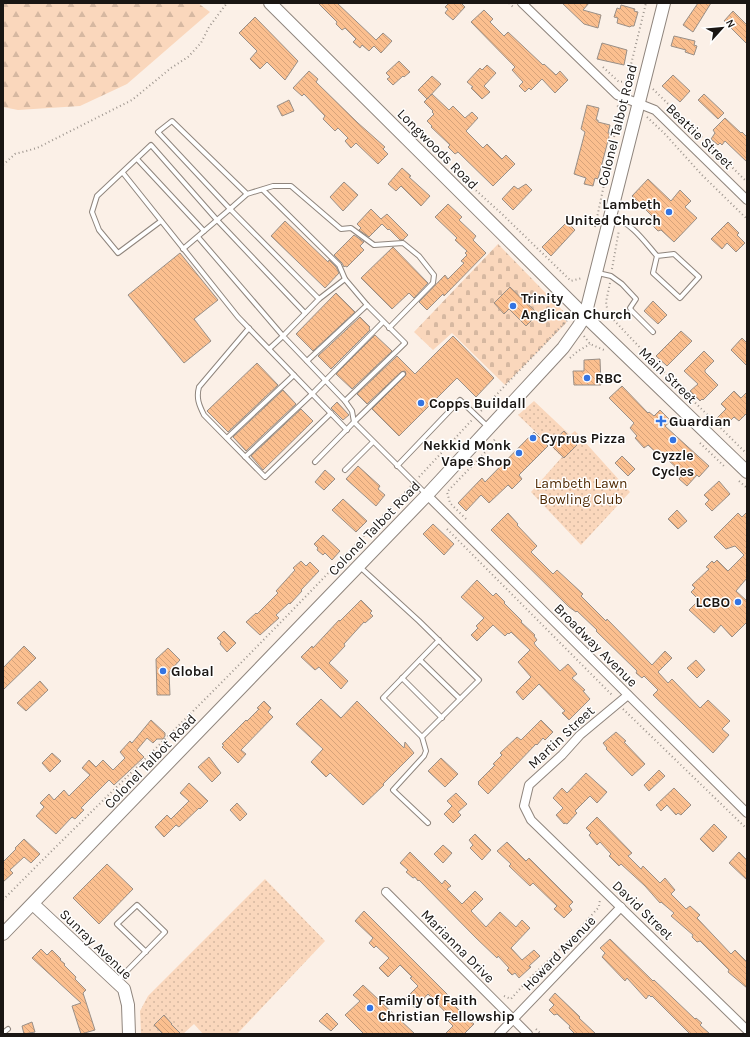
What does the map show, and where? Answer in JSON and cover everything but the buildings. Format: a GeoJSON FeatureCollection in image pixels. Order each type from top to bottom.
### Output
{"type":"FeatureCollection","features":[{"type":"Feature","properties":{"kind":"main road","name":"Longwoods Road"},"geometry":{"type":"LineString","coordinates":[[270,3],[585,316]]}},
{"type":"Feature","properties":{"kind":"main road","name":"Colonel Talbot Road"},"geometry":{"type":"LineString","coordinates":[[3,934],[427,495],[563,348],[578,327],[585,316],[590,272],[615,218],[638,104],[664,3]]}},
{"type":"Feature","properties":{"kind":"main road","name":"Main Street"},"geometry":{"type":"LineString","coordinates":[[585,316],[747,472]]}},
{"type":"Feature","properties":{"kind":"main road","name":"Sunray Avenue"},"geometry":{"type":"LineString","coordinates":[[33,904],[124,990],[128,1005],[129,1034]]}},
{"type":"Feature","properties":{"kind":"street","name":"Beattie Street"},"geometry":{"type":"LineString","coordinates":[[522,3],[617,95],[655,110],[747,200]]}},
{"type":"Feature","properties":{"kind":"street","name":"Broadway Avenue"},"geometry":{"type":"LineString","coordinates":[[427,495],[747,813]]}},
{"type":"Feature","properties":{"kind":"street","name":"Martin Street"},"geometry":{"type":"LineString","coordinates":[[524,806],[529,785],[562,755],[580,735],[628,694]]}},
{"type":"Feature","properties":{"kind":"street","name":"David Street"},"geometry":{"type":"LineString","coordinates":[[524,806],[531,820],[747,1030]]}},
{"type":"Feature","properties":{"kind":"street","name":"Marianna Drive"},"geometry":{"type":"LineString","coordinates":[[386,892],[528,1034]]}},
{"type":"Feature","properties":{"kind":"street","name":"Howard Avenue"},"geometry":{"type":"LineString","coordinates":[[499,1034],[621,907]]}},
{"type":"Feature","properties":{"kind":"lane"},"geometry":{"type":"LineString","coordinates":[[246,194],[172,121],[158,132],[230,209],[319,299]]}},
{"type":"Feature","properties":{"kind":"lane"},"geometry":{"type":"LineString","coordinates":[[162,221],[118,253],[98,230],[92,212],[97,196],[151,145],[217,220],[305,313]]}},
{"type":"Feature","properties":{"kind":"lane"},"geometry":{"type":"LineString","coordinates":[[137,158],[204,231]]}},
{"type":"Feature","properties":{"kind":"lane"},"geometry":{"type":"LineString","coordinates":[[123,173],[238,317],[347,430]]}},
{"type":"Feature","properties":{"kind":"lane"},"geometry":{"type":"LineString","coordinates":[[183,249],[246,194],[273,186],[291,186],[341,229],[351,228],[374,245],[403,243],[419,256],[434,275],[432,284],[389,328]]}},
{"type":"Feature","properties":{"kind":"lane"},"geometry":{"type":"LineString","coordinates":[[263,190],[338,265],[345,279],[367,305],[405,344],[345,401]]}},
{"type":"Feature","properties":{"kind":"lane"},"geometry":{"type":"LineString","coordinates":[[615,218],[632,228],[658,256]]}},
{"type":"Feature","properties":{"kind":"lane"},"geometry":{"type":"LineString","coordinates":[[198,237],[283,336],[345,401],[352,411],[354,422],[427,495]]}},
{"type":"Feature","properties":{"kind":"lane"},"geometry":{"type":"LineString","coordinates":[[674,254],[699,277],[680,298],[653,273],[658,256],[674,254]]}},
{"type":"Feature","properties":{"kind":"lane"},"geometry":{"type":"LineString","coordinates":[[590,272],[611,276],[622,284],[636,300],[630,308],[653,332]]}},
{"type":"Feature","properties":{"kind":"lane"},"geometry":{"type":"LineString","coordinates":[[269,349],[319,299],[345,279]]}},
{"type":"Feature","properties":{"kind":"lane"},"geometry":{"type":"LineString","coordinates":[[307,361],[367,305]]}},
{"type":"Feature","properties":{"kind":"lane"},"geometry":{"type":"LineString","coordinates":[[246,457],[312,394],[383,322]]}},
{"type":"Feature","properties":{"kind":"lane"},"geometry":{"type":"LineString","coordinates":[[249,328],[199,387],[197,395],[198,404],[204,415],[265,477],[331,412]]}},
{"type":"Feature","properties":{"kind":"lane"},"geometry":{"type":"LineString","coordinates":[[316,462],[403,374]]}},
{"type":"Feature","properties":{"kind":"lane"},"geometry":{"type":"LineString","coordinates":[[227,438],[294,375]]}},
{"type":"Feature","properties":{"kind":"lane"},"geometry":{"type":"LineString","coordinates":[[397,466],[460,400],[489,428]]}},
{"type":"Feature","properties":{"kind":"lane"},"geometry":{"type":"LineString","coordinates":[[345,470],[373,442]]}},
{"type":"Feature","properties":{"kind":"lane"},"geometry":{"type":"LineString","coordinates":[[359,565],[439,640],[479,680],[422,738]]}},
{"type":"Feature","properties":{"kind":"lane"},"geometry":{"type":"LineString","coordinates":[[428,823],[393,790],[424,756],[426,751],[422,738],[383,698],[439,640]]}},
{"type":"Feature","properties":{"kind":"lane"},"geometry":{"type":"LineString","coordinates":[[420,660],[460,699]]}},
{"type":"Feature","properties":{"kind":"lane"},"geometry":{"type":"LineString","coordinates":[[402,678],[442,718]]}},
{"type":"Feature","properties":{"kind":"lane"},"geometry":{"type":"LineString","coordinates":[[116,982],[146,952],[165,932],[137,904],[117,924],[146,952]]}},
{"type":"Feature","properties":{"kind":"lane"},"geometry":{"type":"LineString","coordinates":[[3,1033],[8,1028]]}},
{"type":"Feature","properties":{"kind":"path"},"geometry":{"type":"LineString","coordinates":[[3,165],[16,154],[37,148],[132,100],[171,68],[188,57],[201,43],[209,28],[227,3]]}},
{"type":"Feature","properties":{"kind":"path"},"geometry":{"type":"LineString","coordinates":[[509,3],[514,8]]}},
{"type":"Feature","properties":{"kind":"path"},"geometry":{"type":"LineString","coordinates":[[602,67],[619,82],[627,81],[646,3]]}},
{"type":"Feature","properties":{"kind":"path"},"geometry":{"type":"LineString","coordinates":[[649,85],[747,182]]}},
{"type":"Feature","properties":{"kind":"path"},"geometry":{"type":"LineString","coordinates":[[594,234],[620,109],[616,103]]}},
{"type":"Feature","properties":{"kind":"path"},"geometry":{"type":"LineString","coordinates":[[646,116],[747,219]]}},
{"type":"Feature","properties":{"kind":"path"},"geometry":{"type":"LineString","coordinates":[[468,183],[571,280],[582,279],[590,272]]}},
{"type":"Feature","properties":{"kind":"path"},"geometry":{"type":"LineString","coordinates":[[615,218],[611,276],[606,302],[608,314],[647,355],[747,454]]}},
{"type":"Feature","properties":{"kind":"path"},"geometry":{"type":"LineString","coordinates":[[3,900],[164,740],[356,544],[571,316]]}},
{"type":"Feature","properties":{"kind":"path"},"geometry":{"type":"LineString","coordinates":[[466,519],[450,503],[447,492],[490,447]]}},
{"type":"Feature","properties":{"kind":"path"},"geometry":{"type":"LineString","coordinates":[[447,529],[614,697]]}},
{"type":"Feature","properties":{"kind":"path"},"geometry":{"type":"LineString","coordinates":[[621,707],[626,710],[747,829]]}},
{"type":"Feature","properties":{"kind":"path"},"geometry":{"type":"LineString","coordinates":[[500,995],[511,999],[599,907],[600,895]]}},
{"type":"Feature","properties":{"kind":"path"},"geometry":{"type":"LineString","coordinates":[[532,1025],[541,1034]]}},
{"type":"Feature","properties":{"kind":"green space"},"geometry":{"type":"Polygon","coordinates":[[[3,3],[198,3],[210,12],[127,84],[80,106],[18,110],[3,107],[3,3]]]}},
{"type":"Feature","properties":{"kind":"green space"},"geometry":{"type":"Polygon","coordinates":[[[498,244],[568,316],[566,323],[505,385],[452,333],[433,350],[414,332],[498,244]]]}},
{"type":"Feature","properties":{"kind":"green space","name":"Lambeth Lawn Bowling Club"},"geometry":{"type":"Polygon","coordinates":[[[534,401],[570,435],[575,431],[630,492],[581,545],[531,492],[562,457],[518,415],[534,401]]]}},
{"type":"Feature","properties":{"kind":"green space"},"geometry":{"type":"Polygon","coordinates":[[[265,879],[325,941],[237,1034],[203,1034],[194,1024],[183,1034],[141,1034],[140,1011],[148,996],[265,879]]]}},
{"type":"Feature","properties":{"kind":"place","name":"Lambeth United Church"},"geometry":{"type":"Point","coordinates":[669,212]}},
{"type":"Feature","properties":{"kind":"place","name":"Trinity Anglican Church"},"geometry":{"type":"Point","coordinates":[513,306]}},
{"type":"Feature","properties":{"kind":"place","name":"RBC"},"geometry":{"type":"Point","coordinates":[587,378]}},
{"type":"Feature","properties":{"kind":"place","name":"Copps Buildall"},"geometry":{"type":"Point","coordinates":[421,403]}},
{"type":"Feature","properties":{"kind":"place","name":"Guardian"},"geometry":{"type":"Point","coordinates":[661,421]}},
{"type":"Feature","properties":{"kind":"place","name":"Cyprus Pizza"},"geometry":{"type":"Point","coordinates":[533,438]}},
{"type":"Feature","properties":{"kind":"place","name":"Cyzzle Cycles"},"geometry":{"type":"Point","coordinates":[673,440]}},
{"type":"Feature","properties":{"kind":"place","name":"Nekkid Monk Vape Shop"},"geometry":{"type":"Point","coordinates":[519,453]}},
{"type":"Feature","properties":{"kind":"place","name":"LCBO"},"geometry":{"type":"Point","coordinates":[738,602]}},
{"type":"Feature","properties":{"kind":"place","name":"Global"},"geometry":{"type":"Point","coordinates":[163,671]}},
{"type":"Feature","properties":{"kind":"place","name":"Family of Faith Christian Fellowship"},"geometry":{"type":"Point","coordinates":[370,1008]}}]}
